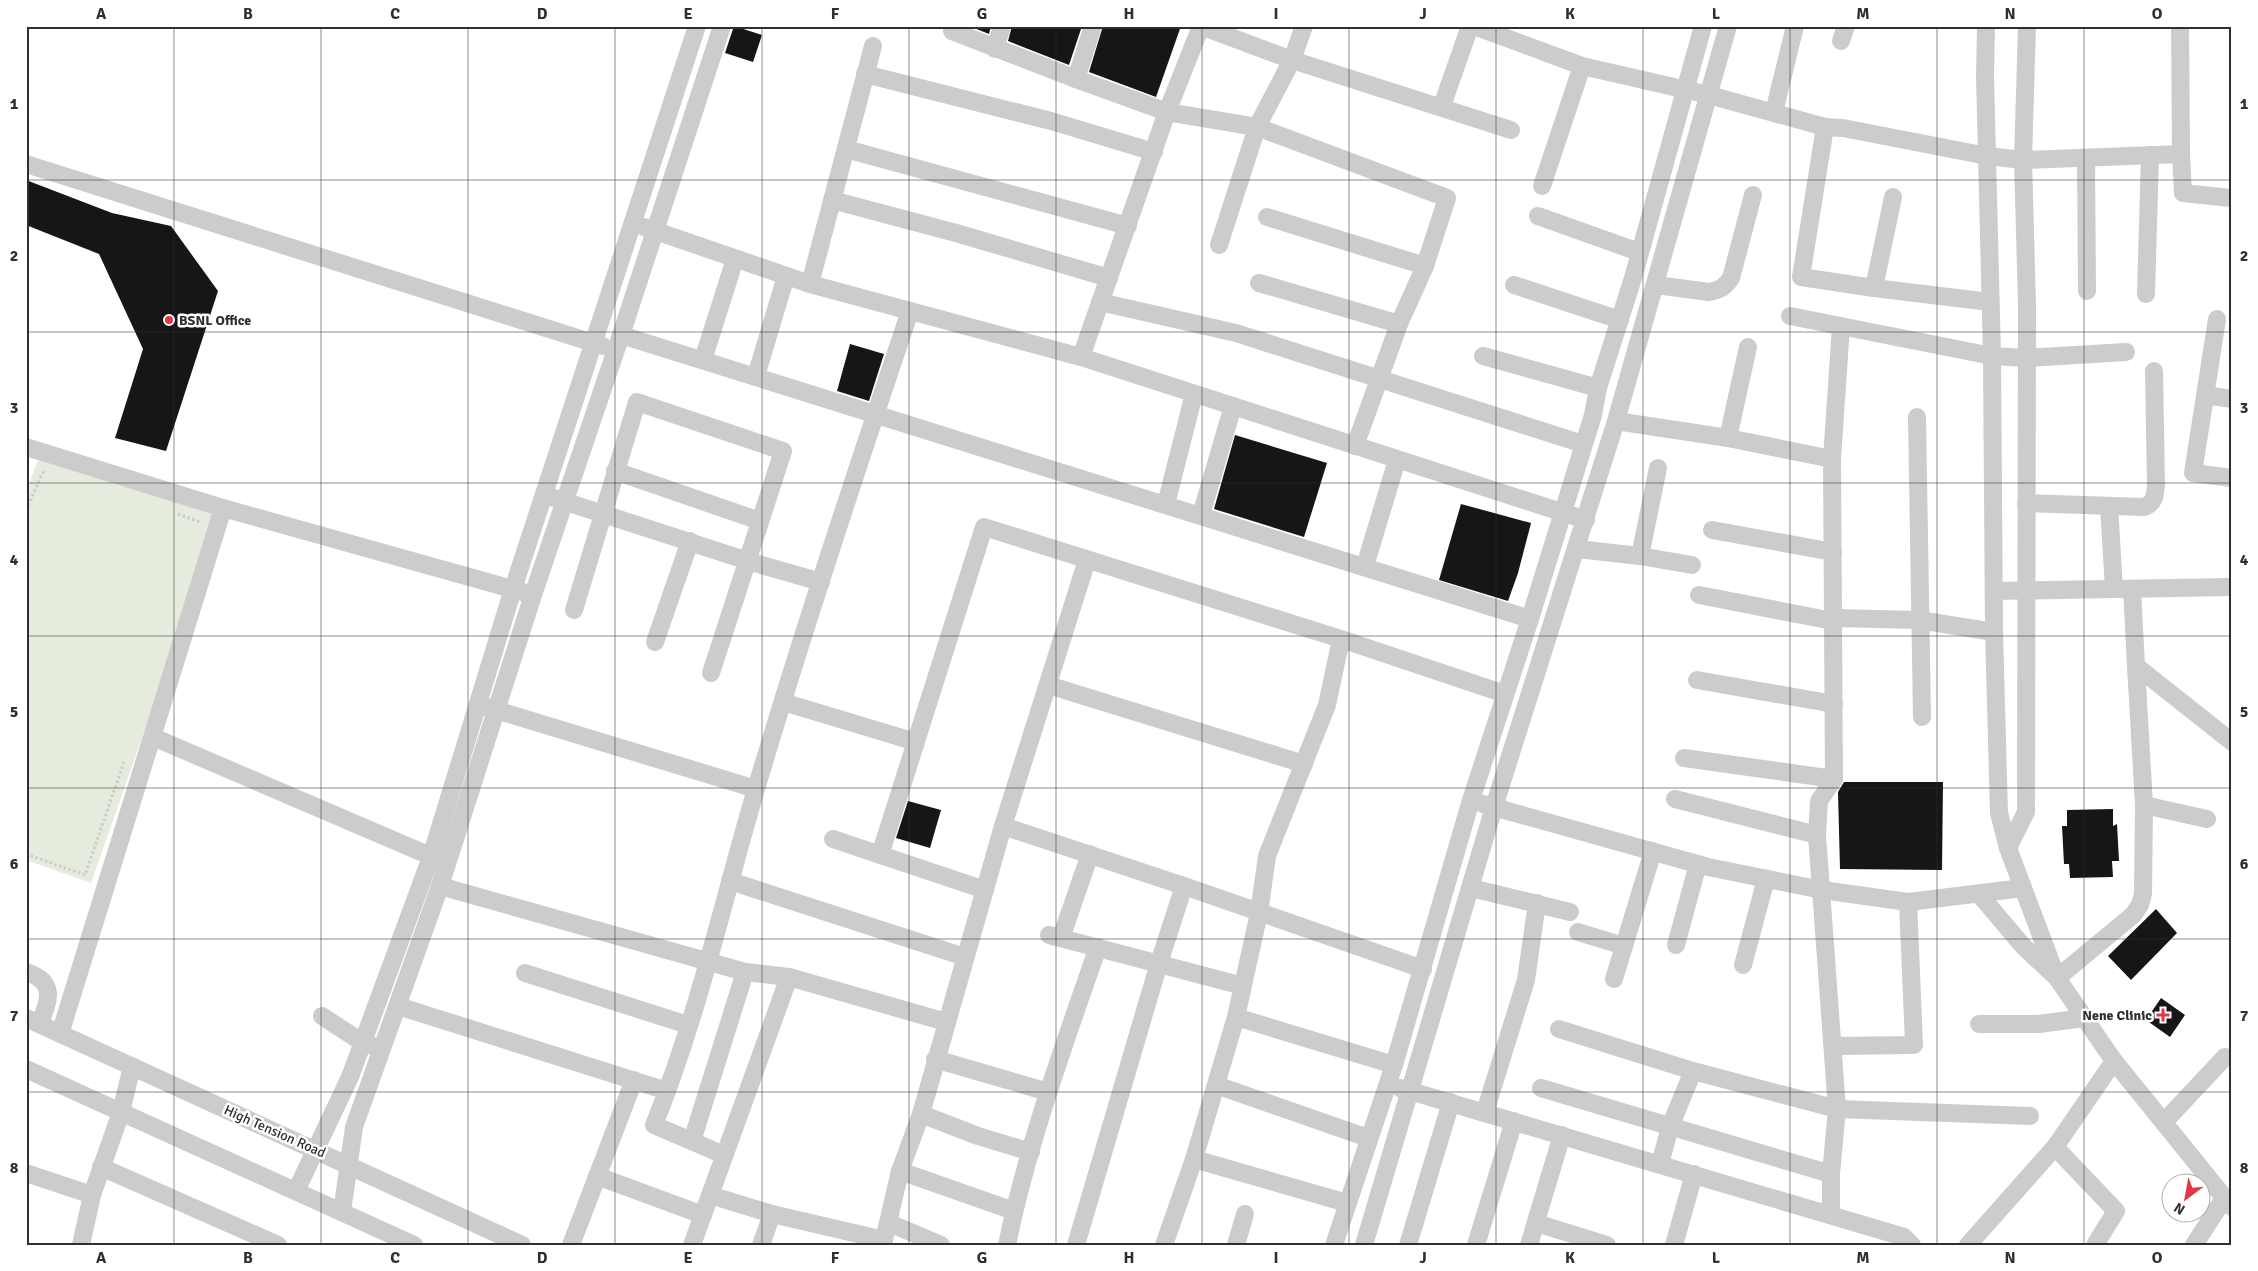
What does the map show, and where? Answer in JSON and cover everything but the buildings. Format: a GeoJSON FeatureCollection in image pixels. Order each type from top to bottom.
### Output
{"type":"FeatureCollection","features":[{"type":"Feature","properties":{"kind":"street"},"geometry":{"type":"LineString","coordinates":[[342,1212],[354,1127],[440,886],[439,860],[478,704],[513,589],[697,26]]}},
{"type":"Feature","properties":{"kind":"street"},"geometry":{"type":"LineString","coordinates":[[296,1191],[350,1077],[498,710],[533,595],[656,231],[722,26]]}},
{"type":"Feature","properties":{"kind":"street"},"geometry":{"type":"LineString","coordinates":[[995,48],[1002,26]]}},
{"type":"Feature","properties":{"kind":"street"},"geometry":{"type":"LineString","coordinates":[[1076,79],[1093,26]]}},
{"type":"Feature","properties":{"kind":"street"},"geometry":{"type":"LineString","coordinates":[[1081,357],[1167,112],[1201,26],[1292,60],[1442,106],[1511,130]]}},
{"type":"Feature","properties":{"kind":"street"},"geometry":{"type":"LineString","coordinates":[[1219,245],[1257,126],[1292,60],[1304,26]]}},
{"type":"Feature","properties":{"kind":"street"},"geometry":{"type":"LineString","coordinates":[[1442,106],[1470,26]]}},
{"type":"Feature","properties":{"kind":"street"},"geometry":{"type":"LineString","coordinates":[[1474,26],[1582,66],[1709,95],[1825,127],[1843,128],[1987,156],[2023,160],[2180,154]]}},
{"type":"Feature","properties":{"kind":"street"},"geometry":{"type":"LineString","coordinates":[[1334,1245],[1368,1138],[1394,1065],[1471,800],[1530,619],[1593,415],[1598,388],[1640,252],[1703,26]]}},
{"type":"Feature","properties":{"kind":"street"},"geometry":{"type":"LineString","coordinates":[[1364,1245],[1494,807],[1616,421],[1728,26]]}},
{"type":"Feature","properties":{"kind":"street"},"geometry":{"type":"LineString","coordinates":[[1774,112],[1795,26]]}},
{"type":"Feature","properties":{"kind":"street"},"geometry":{"type":"LineString","coordinates":[[1986,26],[1985,76],[1996,591],[1994,632],[1999,813],[2008,848],[2058,978],[2114,1061],[2226,1194],[2194,1245]]}},
{"type":"Feature","properties":{"kind":"street"},"geometry":{"type":"LineString","coordinates":[[2008,848],[2026,812],[2027,305],[2023,160],[2027,26]]}},
{"type":"Feature","properties":{"kind":"street"},"geometry":{"type":"LineString","coordinates":[[2180,26],[2180,154],[2183,193],[2231,198]]}},
{"type":"Feature","properties":{"kind":"street"},"geometry":{"type":"LineString","coordinates":[[952,31],[1167,112],[1257,126],[1447,198],[1425,266],[1399,324],[1355,446]]}},
{"type":"Feature","properties":{"kind":"street"},"geometry":{"type":"LineString","coordinates":[[810,284],[872,46]]}},
{"type":"Feature","properties":{"kind":"street"},"geometry":{"type":"LineString","coordinates":[[1542,186],[1582,66]]}},
{"type":"Feature","properties":{"kind":"street"},"geometry":{"type":"LineString","coordinates":[[865,74],[1051,121],[1154,152]]}},
{"type":"Feature","properties":{"kind":"street"},"geometry":{"type":"LineString","coordinates":[[1825,127],[1801,277],[1990,302]]}},
{"type":"Feature","properties":{"kind":"street"},"geometry":{"type":"LineString","coordinates":[[846,149],[1128,226]]}},
{"type":"Feature","properties":{"kind":"street"},"geometry":{"type":"LineString","coordinates":[[2146,294],[2150,155]]}},
{"type":"Feature","properties":{"kind":"street"},"geometry":{"type":"LineString","coordinates":[[2086,158],[2087,291]]}},
{"type":"Feature","properties":{"kind":"street"},"geometry":{"type":"LineString","coordinates":[[26,164],[593,343],[618,342],[703,360],[756,376],[1530,619]]}},
{"type":"Feature","properties":{"kind":"street"},"geometry":{"type":"LineString","coordinates":[[1656,285],[1709,292],[1718,291],[1726,285],[1731,278],[1753,195]]}},
{"type":"Feature","properties":{"kind":"street"},"geometry":{"type":"LineString","coordinates":[[1874,288],[1893,197]]}},
{"type":"Feature","properties":{"kind":"street"},"geometry":{"type":"LineString","coordinates":[[832,200],[956,233],[1109,278]]}},
{"type":"Feature","properties":{"kind":"street"},"geometry":{"type":"LineString","coordinates":[[1538,216],[1640,252]]}},
{"type":"Feature","properties":{"kind":"street"},"geometry":{"type":"LineString","coordinates":[[1267,217],[1425,266]]}},
{"type":"Feature","properties":{"kind":"street"},"geometry":{"type":"LineString","coordinates":[[632,222],[810,284],[1081,357],[1586,520]]}},
{"type":"Feature","properties":{"kind":"street"},"geometry":{"type":"LineString","coordinates":[[703,360],[734,259]]}},
{"type":"Feature","properties":{"kind":"street"},"geometry":{"type":"LineString","coordinates":[[756,376],[786,276]]}},
{"type":"Feature","properties":{"kind":"street"},"geometry":{"type":"LineString","coordinates":[[1258,283],[1399,324]]}},
{"type":"Feature","properties":{"kind":"street"},"geometry":{"type":"LineString","coordinates":[[1514,285],[1620,320]]}},
{"type":"Feature","properties":{"kind":"street"},"geometry":{"type":"LineString","coordinates":[[1100,302],[1236,333],[1583,444]]}},
{"type":"Feature","properties":{"kind":"street"},"geometry":{"type":"LineString","coordinates":[[724,1155],[654,1125],[667,1091],[708,961],[756,789],[783,702],[910,311]]}},
{"type":"Feature","properties":{"kind":"street"},"geometry":{"type":"LineString","coordinates":[[1790,316],[1992,356],[2026,358],[2126,352]]}},
{"type":"Feature","properties":{"kind":"street"},"geometry":{"type":"LineString","coordinates":[[2217,319],[2193,473],[2232,478]]}},
{"type":"Feature","properties":{"kind":"street"},"geometry":{"type":"LineString","coordinates":[[1830,1215],[1831,1174],[1837,1109],[1817,836],[1818,801],[1834,778],[1832,459],[1840,326]]}},
{"type":"Feature","properties":{"kind":"street"},"geometry":{"type":"LineString","coordinates":[[1728,438],[1748,346]]}},
{"type":"Feature","properties":{"kind":"street"},"geometry":{"type":"LineString","coordinates":[[1483,356],[1598,388]]}},
{"type":"Feature","properties":{"kind":"street"},"geometry":{"type":"LineString","coordinates":[[2026,503],[2144,507],[2151,505],[2155,498],[2156,485],[2154,371]]}},
{"type":"Feature","properties":{"kind":"street"},"geometry":{"type":"LineString","coordinates":[[1166,504],[1194,394]]}},
{"type":"Feature","properties":{"kind":"street"},"geometry":{"type":"LineString","coordinates":[[2205,395],[2232,399]]}},
{"type":"Feature","properties":{"kind":"street"},"geometry":{"type":"LineString","coordinates":[[574,610],[637,402],[783,451],[711,673]]}},
{"type":"Feature","properties":{"kind":"street"},"geometry":{"type":"LineString","coordinates":[[1201,515],[1233,406]]}},
{"type":"Feature","properties":{"kind":"street"},"geometry":{"type":"LineString","coordinates":[[1917,416],[1922,717]]}},
{"type":"Feature","properties":{"kind":"street"},"geometry":{"type":"LineString","coordinates":[[1616,421],[1728,438],[1832,459]]}},
{"type":"Feature","properties":{"kind":"street"},"geometry":{"type":"LineString","coordinates":[[26,447],[223,508],[533,595]]}},
{"type":"Feature","properties":{"kind":"street"},"geometry":{"type":"LineString","coordinates":[[1365,566],[1397,460]]}},
{"type":"Feature","properties":{"kind":"street"},"geometry":{"type":"LineString","coordinates":[[1640,556],[1658,468]]}},
{"type":"Feature","properties":{"kind":"street"},"geometry":{"type":"LineString","coordinates":[[615,471],[760,521]]}},
{"type":"Feature","properties":{"kind":"street"},"geometry":{"type":"LineString","coordinates":[[544,494],[748,561],[821,582]]}},
{"type":"Feature","properties":{"kind":"street"},"geometry":{"type":"LineString","coordinates":[[2109,506],[2114,589]]}},
{"type":"Feature","properties":{"kind":"street"},"geometry":{"type":"LineString","coordinates":[[60,1034],[223,508]]}},
{"type":"Feature","properties":{"kind":"street"},"geometry":{"type":"LineString","coordinates":[[880,855],[984,527],[1341,639],[1505,694]]}},
{"type":"Feature","properties":{"kind":"street"},"geometry":{"type":"LineString","coordinates":[[1712,530],[1833,552]]}},
{"type":"Feature","properties":{"kind":"street"},"geometry":{"type":"LineString","coordinates":[[655,642],[690,541]]}},
{"type":"Feature","properties":{"kind":"street"},"geometry":{"type":"LineString","coordinates":[[1577,549],[1640,556],[1692,565]]}},
{"type":"Feature","properties":{"kind":"street"},"geometry":{"type":"LineString","coordinates":[[710,1194],[772,1214],[884,1240],[900,1171],[921,1114],[935,1059],[1003,826],[1087,560]]}},
{"type":"Feature","properties":{"kind":"street"},"geometry":{"type":"LineString","coordinates":[[1996,591],[2232,587]]}},
{"type":"Feature","properties":{"kind":"street"},"geometry":{"type":"LineString","coordinates":[[2058,978],[2133,914],[2140,905],[2144,894],[2144,805],[2132,589]]}},
{"type":"Feature","properties":{"kind":"street"},"geometry":{"type":"LineString","coordinates":[[1699,595],[1834,619],[1919,620],[1994,632]]}},
{"type":"Feature","properties":{"kind":"street"},"geometry":{"type":"LineString","coordinates":[[1164,1245],[1194,1159],[1236,1018],[1259,913],[1267,856],[1327,705],[1341,639]]}},
{"type":"Feature","properties":{"kind":"street"},"geometry":{"type":"LineString","coordinates":[[2136,666],[2232,742]]}},
{"type":"Feature","properties":{"kind":"street"},"geometry":{"type":"LineString","coordinates":[[1696,680],[1834,704]]}},
{"type":"Feature","properties":{"kind":"street"},"geometry":{"type":"LineString","coordinates":[[1048,685],[1304,764]]}},
{"type":"Feature","properties":{"kind":"street"},"geometry":{"type":"LineString","coordinates":[[783,702],[916,742]]}},
{"type":"Feature","properties":{"kind":"street"},"geometry":{"type":"LineString","coordinates":[[478,704],[756,789]]}},
{"type":"Feature","properties":{"kind":"street"},"geometry":{"type":"LineString","coordinates":[[153,737],[439,860]]}},
{"type":"Feature","properties":{"kind":"street"},"geometry":{"type":"LineString","coordinates":[[1684,758],[1834,778]]}},
{"type":"Feature","properties":{"kind":"street"},"geometry":{"type":"LineString","coordinates":[[1675,799],[1817,836]]}},
{"type":"Feature","properties":{"kind":"street"},"geometry":{"type":"LineString","coordinates":[[1471,800],[1698,864],[1822,890],[1908,902],[2023,888]]}},
{"type":"Feature","properties":{"kind":"street"},"geometry":{"type":"LineString","coordinates":[[2144,805],[2207,819]]}},
{"type":"Feature","properties":{"kind":"street"},"geometry":{"type":"LineString","coordinates":[[1003,826],[1184,886],[1423,969]]}},
{"type":"Feature","properties":{"kind":"street"},"geometry":{"type":"LineString","coordinates":[[833,839],[985,890]]}},
{"type":"Feature","properties":{"kind":"street"},"geometry":{"type":"LineString","coordinates":[[1614,979],[1653,851]]}},
{"type":"Feature","properties":{"kind":"street"},"geometry":{"type":"LineString","coordinates":[[1090,854],[1055,936],[1243,986]]}},
{"type":"Feature","properties":{"kind":"street"},"geometry":{"type":"LineString","coordinates":[[1676,945],[1698,864]]}},
{"type":"Feature","properties":{"kind":"street"},"geometry":{"type":"LineString","coordinates":[[1743,965],[1766,879]]}},
{"type":"Feature","properties":{"kind":"street"},"geometry":{"type":"LineString","coordinates":[[730,881],[965,957]]}},
{"type":"Feature","properties":{"kind":"street"},"geometry":{"type":"LineString","coordinates":[[440,886],[745,972],[789,977],[946,1022]]}},
{"type":"Feature","properties":{"kind":"street"},"geometry":{"type":"LineString","coordinates":[[1076,1245],[1158,963],[1184,886]]}},
{"type":"Feature","properties":{"kind":"street"},"geometry":{"type":"LineString","coordinates":[[1471,888],[1570,912]]}},
{"type":"Feature","properties":{"kind":"street"},"geometry":{"type":"LineString","coordinates":[[1979,894],[2022,946],[2058,978]]}},
{"type":"Feature","properties":{"kind":"street"},"geometry":{"type":"LineString","coordinates":[[1833,1046],[1914,1046],[1908,902]]}},
{"type":"Feature","properties":{"kind":"street"},"geometry":{"type":"LineString","coordinates":[[1485,1112],[1526,980],[1537,903]]}},
{"type":"Feature","properties":{"kind":"street"},"geometry":{"type":"LineString","coordinates":[[1578,932],[1624,946]]}},
{"type":"Feature","properties":{"kind":"street"},"geometry":{"type":"LineString","coordinates":[[1008,1245],[1014,1211],[1048,1092],[1098,948]]}},
{"type":"Feature","properties":{"kind":"street"},"geometry":{"type":"LineString","coordinates":[[26,972],[37,975],[46,985],[49,996],[33,1021]]}},
{"type":"Feature","properties":{"kind":"street"},"geometry":{"type":"LineString","coordinates":[[692,1141],[745,972]]}},
{"type":"Feature","properties":{"kind":"street"},"geometry":{"type":"LineString","coordinates":[[525,973],[688,1025]]}},
{"type":"Feature","properties":{"kind":"street"},"geometry":{"type":"LineString","coordinates":[[692,1245],[789,977]]}},
{"type":"Feature","properties":{"kind":"street"},"geometry":{"type":"LineString","coordinates":[[398,1006],[667,1091]]}},
{"type":"Feature","properties":{"kind":"street"},"geometry":{"type":"LineString","coordinates":[[322,1016],[363,1042],[382,1049]]}},
{"type":"Feature","properties":{"kind":"street"},"geometry":{"type":"LineString","coordinates":[[1236,1018],[1394,1065]]}},
{"type":"Feature","properties":{"kind":"street"},"geometry":{"type":"LineString","coordinates":[[1979,1024],[2039,1024],[2084,1018]]}},
{"type":"Feature","properties":{"kind":"street","name":"High Tension Road"},"geometry":{"type":"LineString","coordinates":[[33,1021],[522,1245]]}},
{"type":"Feature","properties":{"kind":"street"},"geometry":{"type":"LineString","coordinates":[[1559,1029],[1693,1070],[1837,1109],[2030,1116]]}},
{"type":"Feature","properties":{"kind":"street"},"geometry":{"type":"LineString","coordinates":[[2164,1122],[2225,1057]]}},
{"type":"Feature","properties":{"kind":"street"},"geometry":{"type":"LineString","coordinates":[[935,1059],[1048,1092]]}},
{"type":"Feature","properties":{"kind":"street"},"geometry":{"type":"LineString","coordinates":[[1968,1245],[2055,1146],[2114,1061]]}},
{"type":"Feature","properties":{"kind":"street"},"geometry":{"type":"LineString","coordinates":[[81,1245],[92,1194],[121,1112],[132,1066]]}},
{"type":"Feature","properties":{"kind":"street"},"geometry":{"type":"LineString","coordinates":[[26,1069],[414,1245]]}},
{"type":"Feature","properties":{"kind":"street"},"geometry":{"type":"LineString","coordinates":[[1660,1164],[1670,1126],[1693,1070]]}},
{"type":"Feature","properties":{"kind":"street"},"geometry":{"type":"LineString","coordinates":[[571,1245],[634,1080]]}},
{"type":"Feature","properties":{"kind":"street"},"geometry":{"type":"LineString","coordinates":[[1387,1084],[1904,1237],[1912,1245]]}},
{"type":"Feature","properties":{"kind":"street"},"geometry":{"type":"LineString","coordinates":[[1216,1085],[1368,1138]]}},
{"type":"Feature","properties":{"kind":"street"},"geometry":{"type":"LineString","coordinates":[[1541,1088],[1831,1174]]}},
{"type":"Feature","properties":{"kind":"street"},"geometry":{"type":"LineString","coordinates":[[1408,1245],[1451,1102]]}},
{"type":"Feature","properties":{"kind":"street"},"geometry":{"type":"LineString","coordinates":[[921,1114],[978,1136],[1031,1152]]}},
{"type":"Feature","properties":{"kind":"street"},"geometry":{"type":"LineString","coordinates":[[1476,1245],[1514,1121]]}},
{"type":"Feature","properties":{"kind":"street"},"geometry":{"type":"LineString","coordinates":[[1529,1245],[1562,1135]]}},
{"type":"Feature","properties":{"kind":"street"},"geometry":{"type":"LineString","coordinates":[[2055,1146],[2116,1211],[2095,1245]]}},
{"type":"Feature","properties":{"kind":"street"},"geometry":{"type":"LineString","coordinates":[[1194,1159],[1347,1203]]}},
{"type":"Feature","properties":{"kind":"street"},"geometry":{"type":"LineString","coordinates":[[101,1167],[278,1245]]}},
{"type":"Feature","properties":{"kind":"street"},"geometry":{"type":"LineString","coordinates":[[900,1171],[1014,1211]]}},
{"type":"Feature","properties":{"kind":"street"},"geometry":{"type":"LineString","coordinates":[[26,1173],[92,1194]]}},
{"type":"Feature","properties":{"kind":"street"},"geometry":{"type":"LineString","coordinates":[[1674,1245],[1694,1174]]}},
{"type":"Feature","properties":{"kind":"street"},"geometry":{"type":"LineString","coordinates":[[597,1176],[703,1215]]}},
{"type":"Feature","properties":{"kind":"street"},"geometry":{"type":"LineString","coordinates":[[761,1245],[772,1214]]}},
{"type":"Feature","properties":{"kind":"street"},"geometry":{"type":"LineString","coordinates":[[1236,1245],[1245,1214]]}},
{"type":"Feature","properties":{"kind":"street"},"geometry":{"type":"LineString","coordinates":[[889,1223],[941,1245]]}},
{"type":"Feature","properties":{"kind":"street"},"geometry":{"type":"LineString","coordinates":[[1536,1223],[1607,1245]]}},
{"type":"Feature","properties":{"kind":"path"},"geometry":{"type":"LineString","coordinates":[[26,510],[44,470],[53,473]]}},
{"type":"Feature","properties":{"kind":"path"},"geometry":{"type":"LineString","coordinates":[[172,512],[209,525]]}},
{"type":"Feature","properties":{"kind":"path"},"geometry":{"type":"LineString","coordinates":[[26,854],[85,875],[127,752]]}},
{"type":"Feature","properties":{"kind":"shaded area"},"geometry":{"type":"Polygon","coordinates":[[[38,460],[220,516],[91,883],[26,860],[26,492],[38,460]]]}},
{"type":"Feature","properties":{"kind":"place","name":"BSNL Office"},"geometry":{"type":"Point","coordinates":[169,320]}},
{"type":"Feature","properties":{"kind":"place","name":"Nene Clinic"},"geometry":{"type":"Point","coordinates":[2163,1015]}}]}
